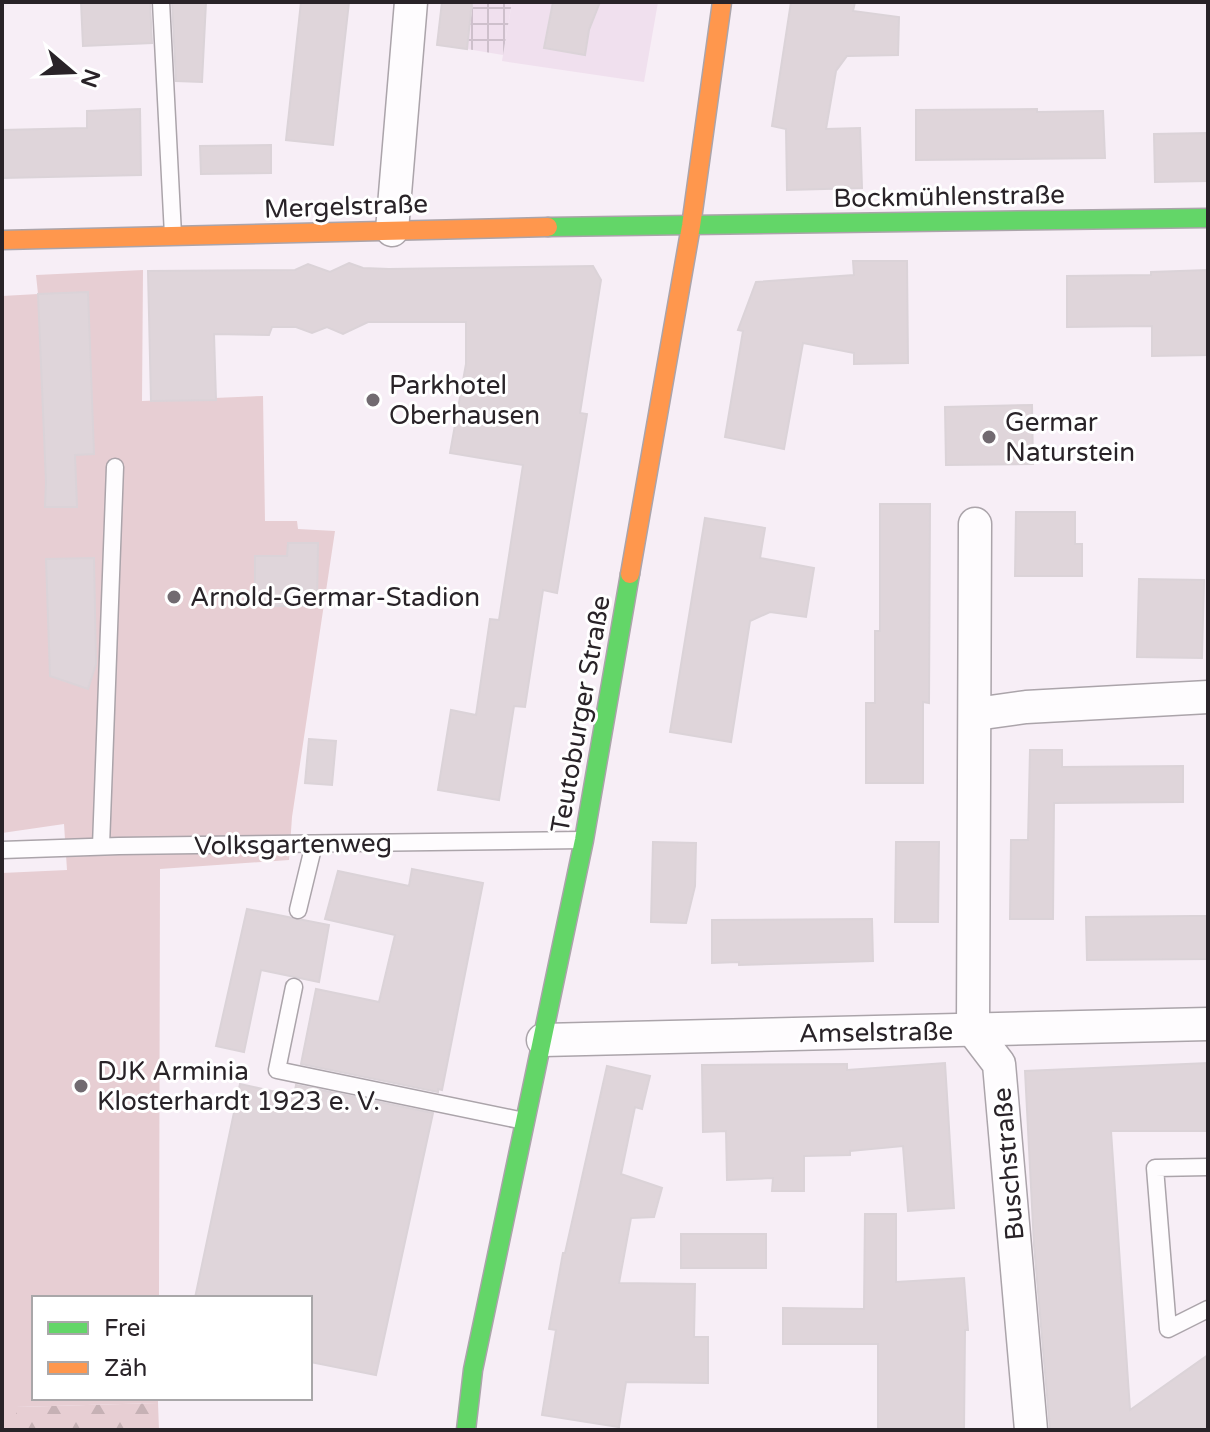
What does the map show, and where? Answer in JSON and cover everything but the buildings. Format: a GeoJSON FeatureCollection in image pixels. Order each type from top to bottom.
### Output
{"type":"FeatureCollection","features":[{"type":"Feature","properties":{"kind":"main road","name":"Teutoburger Straße"},"geometry":{"type":"LineString","coordinates":[[466,1430],[473,1370],[584,840],[691,226],[722,2]]}},
{"type":"Feature","properties":{"kind":"main road","name":"Bockmühlenstraße"},"geometry":{"type":"LineString","coordinates":[[691,226],[1208,218]]}},
{"type":"Feature","properties":{"kind":"main road","name":"Mergelstraße"},"geometry":{"type":"LineString","coordinates":[[2,240],[691,226]]}},
{"type":"Feature","properties":{"kind":"street"},"geometry":{"type":"LineString","coordinates":[[392,230],[411,2]]}},
{"type":"Feature","properties":{"kind":"street"},"geometry":{"type":"LineString","coordinates":[[973,1030],[975,524]]}},
{"type":"Feature","properties":{"kind":"street"},"geometry":{"type":"LineString","coordinates":[[976,714],[1026,707],[1208,697]]}},
{"type":"Feature","properties":{"kind":"street","name":"Amselstraße"},"geometry":{"type":"LineString","coordinates":[[543,1040],[1208,1024]]}},
{"type":"Feature","properties":{"kind":"street","name":"Buschstraße"},"geometry":{"type":"LineString","coordinates":[[973,1030],[999,1064],[1031,1430]]}},
{"type":"Feature","properties":{"kind":"lane"},"geometry":{"type":"LineString","coordinates":[[161,2],[173,236]]}},
{"type":"Feature","properties":{"kind":"lane"},"geometry":{"type":"LineString","coordinates":[[101,846],[115,467]]}},
{"type":"Feature","properties":{"kind":"lane","name":"Volksgartenweg"},"geometry":{"type":"LineString","coordinates":[[2,850],[584,840]]}},
{"type":"Feature","properties":{"kind":"lane"},"geometry":{"type":"LineString","coordinates":[[298,910],[314,844]]}},
{"type":"Feature","properties":{"kind":"lane"},"geometry":{"type":"LineString","coordinates":[[294,987],[277,1070],[525,1121]]}},
{"type":"Feature","properties":{"kind":"lane"},"geometry":{"type":"LineString","coordinates":[[1208,1167],[1155,1168],[1168,1329],[1208,1309]]}},
{"type":"Feature","properties":{"kind":"shaded area"},"geometry":{"type":"Polygon","coordinates":[[[473,2],[512,2],[503,55],[467,49],[473,2]]]}},
{"type":"Feature","properties":{"kind":"shaded area"},"geometry":{"type":"Polygon","coordinates":[[[512,2],[658,2],[644,82],[502,61],[512,2]]]}},
{"type":"Feature","properties":{"kind":"green space","name":"Arnold-Germar-Stadion"},"geometry":{"type":"Polygon","coordinates":[[[143,270],[142,401],[263,396],[265,521],[297,521],[298,529],[335,531],[292,817],[289,860],[160,869],[159,1296],[32,1296],[32,1400],[158,1400],[158,1403],[16,1407],[16,1430],[2,1430],[2,873],[67,870],[64,824],[2,833],[2,296],[38,294],[36,275],[143,270]]]}},
{"type":"Feature","properties":{"kind":"green space"},"geometry":{"type":"Polygon","coordinates":[[[158,1403],[159,1430],[16,1430],[16,1407],[158,1403]]]}},
{"type":"Feature","properties":{"kind":"traffic: fast"},"geometry":{"type":"LineString","coordinates":[[548,227],[1208,218]]}},
{"type":"Feature","properties":{"kind":"traffic: fast"},"geometry":{"type":"LineString","coordinates":[[466,1430],[473,1370],[584,840],[630,574]]}},
{"type":"Feature","properties":{"kind":"traffic: slow"},"geometry":{"type":"LineString","coordinates":[[630,574],[691,226],[722,2]]}},
{"type":"Feature","properties":{"kind":"traffic: slow"},"geometry":{"type":"LineString","coordinates":[[2,240],[548,227]]}},
{"type":"Feature","properties":{"kind":"place","name":"Parkhotel Oberhausen"},"geometry":{"type":"Point","coordinates":[373,400]}},
{"type":"Feature","properties":{"kind":"place","name":"Germar Naturstein"},"geometry":{"type":"Point","coordinates":[989,437]}},
{"type":"Feature","properties":{"kind":"place","name":"Arnold-Germar-Stadion"},"geometry":{"type":"Point","coordinates":[174,597]}},
{"type":"Feature","properties":{"kind":"place","name":"DJK Arminia Klosterhardt 1923 e. V."},"geometry":{"type":"Point","coordinates":[81,1086]}}]}
